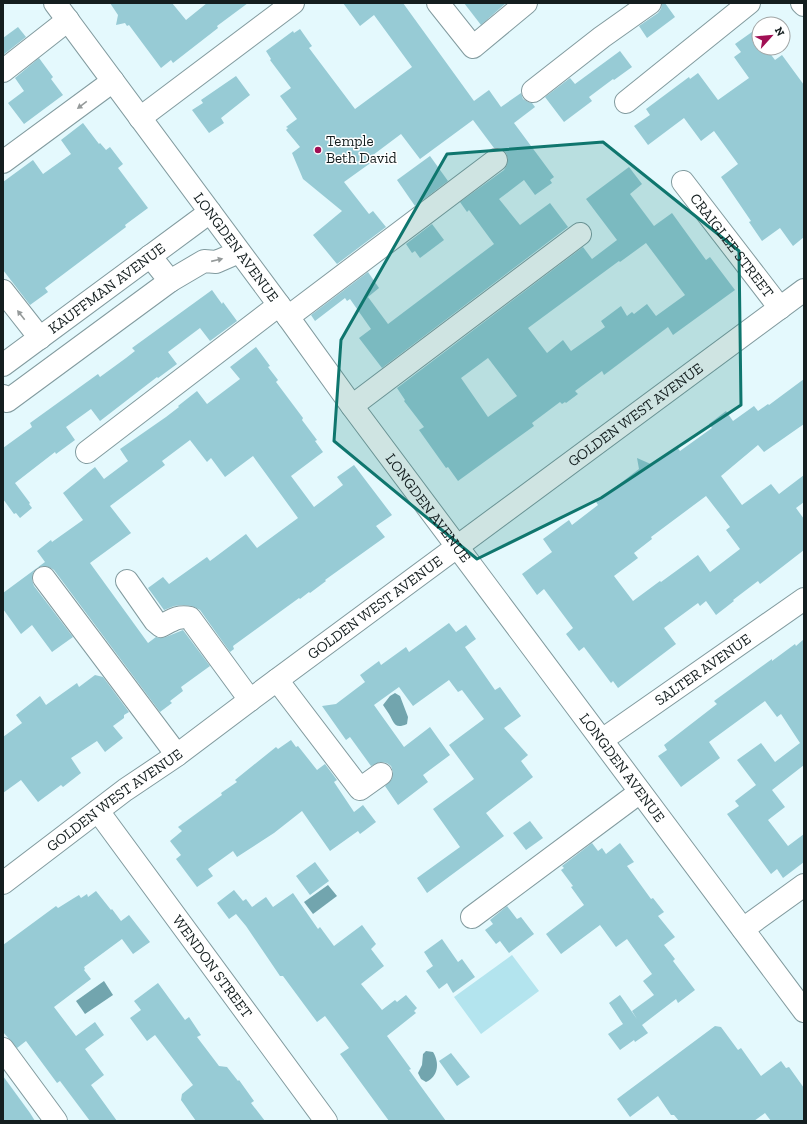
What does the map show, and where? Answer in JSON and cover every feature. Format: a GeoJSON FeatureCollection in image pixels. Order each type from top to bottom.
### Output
{"type":"FeatureCollection","features":[{"type":"Feature","properties":{"kind":"street"},"geometry":{"type":"LineString","coordinates":[[140,118],[293,3]]}},
{"type":"Feature","properties":{"kind":"street"},"geometry":{"type":"LineString","coordinates":[[438,3],[472,47],[526,3]]}},
{"type":"Feature","properties":{"kind":"street"},"geometry":{"type":"LineString","coordinates":[[533,91],[602,37],[650,3]]}},
{"type":"Feature","properties":{"kind":"street"},"geometry":{"type":"LineString","coordinates":[[626,102],[749,3]]}},
{"type":"Feature","properties":{"kind":"street"},"geometry":{"type":"LineString","coordinates":[[3,71],[62,11]]}},
{"type":"Feature","properties":{"kind":"street","name":"LONGDEN AVENUE"},"geometry":{"type":"LineString","coordinates":[[62,11],[284,311],[352,406],[804,1011]]}},
{"type":"Feature","properties":{"kind":"street"},"geometry":{"type":"LineString","coordinates":[[3,162],[113,81]]}},
{"type":"Feature","properties":{"kind":"street"},"geometry":{"type":"LineString","coordinates":[[87,452],[496,160]]}},
{"type":"Feature","properties":{"kind":"street","name":"CRAIGLEE STREET"},"geometry":{"type":"LineString","coordinates":[[683,182],[780,308]]}},
{"type":"Feature","properties":{"kind":"street","name":"KAUFFMAN AVENUE"},"geometry":{"type":"LineString","coordinates":[[3,365],[210,212]]}},
{"type":"Feature","properties":{"kind":"street"},"geometry":{"type":"LineString","coordinates":[[352,406],[580,234]]}},
{"type":"Feature","properties":{"kind":"street"},"geometry":{"type":"LineString","coordinates":[[3,396],[8,401],[170,281],[191,268],[204,261],[216,262],[239,252]]}},
{"type":"Feature","properties":{"kind":"street"},"geometry":{"type":"LineString","coordinates":[[150,256],[170,281]]}},
{"type":"Feature","properties":{"kind":"street","name":"GOLDEN WEST AVENUE"},"geometry":{"type":"LineString","coordinates":[[3,882],[125,790],[177,756],[250,700],[804,290]]}},
{"type":"Feature","properties":{"kind":"street"},"geometry":{"type":"LineString","coordinates":[[3,291],[40,338]]}},
{"type":"Feature","properties":{"kind":"street"},"geometry":{"type":"LineString","coordinates":[[44,578],[177,756]]}},
{"type":"Feature","properties":{"kind":"street"},"geometry":{"type":"LineString","coordinates":[[127,581],[159,626],[178,617],[184,616],[190,618],[250,700]]}},
{"type":"Feature","properties":{"kind":"street","name":"SALTER AVENUE"},"geometry":{"type":"LineString","coordinates":[[602,740],[804,599]]}},
{"type":"Feature","properties":{"kind":"street"},"geometry":{"type":"LineString","coordinates":[[277,680],[360,789],[381,774]]}},
{"type":"Feature","properties":{"kind":"street"},"geometry":{"type":"LineString","coordinates":[[472,917],[640,792]]}},
{"type":"Feature","properties":{"kind":"street","name":"WENDON STREET"},"geometry":{"type":"LineString","coordinates":[[98,811],[326,1121]]}},
{"type":"Feature","properties":{"kind":"street"},"geometry":{"type":"LineString","coordinates":[[742,929],[804,885]]}},
{"type":"Feature","properties":{"kind":"street"},"geometry":{"type":"LineString","coordinates":[[3,1049],[56,1121]]}},
{"type":"Feature","properties":{"kind":"highlighted area"},"geometry":{"type":"Polygon","coordinates":[[[603,142],[739,251],[741,405],[601,498],[477,559],[334,441],[341,340],[447,154],[603,142]]]}},
{"type":"Feature","properties":{"kind":"shaded area"},"geometry":{"type":"Polygon","coordinates":[[[395,693],[400,696],[408,717],[407,724],[403,726],[397,726],[393,722],[383,705],[390,696],[395,693]]]}},
{"type":"Feature","properties":{"kind":"shaded area"},"geometry":{"type":"Polygon","coordinates":[[[328,885],[337,896],[313,914],[304,902],[328,885]]]}},
{"type":"Feature","properties":{"kind":"shaded area"},"geometry":{"type":"Polygon","coordinates":[[[512,955],[539,991],[481,1034],[454,997],[512,955]]]}},
{"type":"Feature","properties":{"kind":"shaded area"},"geometry":{"type":"Polygon","coordinates":[[[104,981],[113,995],[85,1014],[76,1001],[104,981]]]}},
{"type":"Feature","properties":{"kind":"shaded area"},"geometry":{"type":"Polygon","coordinates":[[[426,1051],[433,1052],[437,1061],[437,1069],[433,1077],[426,1082],[421,1079],[418,1073],[422,1065],[423,1054],[426,1051]]]}},
{"type":"Feature","properties":{"kind":"building"},"geometry":{"type":"Polygon","coordinates":[[[110,3],[172,3],[186,20],[207,3],[248,3],[217,26],[218,28],[173,63],[171,60],[161,68],[129,25],[127,26],[125,23],[116,25],[118,15],[110,3]]]}},
{"type":"Feature","properties":{"kind":"building"},"geometry":{"type":"Polygon","coordinates":[[[343,3],[403,3],[474,101],[489,90],[501,107],[521,93],[523,99],[532,103],[535,107],[514,123],[554,177],[550,180],[552,183],[535,195],[524,180],[499,199],[520,225],[550,203],[568,227],[382,368],[359,338],[371,329],[350,299],[347,301],[345,298],[315,321],[311,315],[368,272],[379,288],[368,297],[388,324],[494,244],[469,210],[467,212],[460,202],[504,170],[508,159],[506,153],[501,149],[494,148],[473,120],[420,159],[401,134],[373,155],[376,159],[344,182],[369,214],[373,211],[386,227],[337,264],[313,235],[342,211],[303,179],[292,153],[300,147],[286,130],[288,128],[286,127],[297,119],[280,96],[291,88],[270,60],[271,59],[266,51],[293,31],[294,33],[300,29],[312,46],[309,48],[355,109],[412,67],[374,15],[360,26],[343,3]]]}},
{"type":"Feature","properties":{"kind":"building"},"geometry":{"type":"Polygon","coordinates":[[[464,3],[506,3],[481,25],[464,3]]]}},
{"type":"Feature","properties":{"kind":"building"},"geometry":{"type":"Polygon","coordinates":[[[662,3],[665,3],[675,17],[647,38],[639,26],[658,13],[661,9],[662,3]]]}},
{"type":"Feature","properties":{"kind":"building"},"geometry":{"type":"Polygon","coordinates":[[[18,27],[26,37],[3,55],[3,38],[18,27]]]}},
{"type":"Feature","properties":{"kind":"building"},"geometry":{"type":"Polygon","coordinates":[[[751,33],[751,56],[772,56],[775,60],[783,56],[804,85],[804,237],[793,246],[780,228],[762,241],[749,222],[751,221],[721,177],[738,164],[714,131],[701,141],[684,118],[648,145],[634,126],[650,115],[646,109],[689,77],[690,79],[698,73],[718,100],[749,78],[734,57],[741,52],[735,44],[751,33]]]}},
{"type":"Feature","properties":{"kind":"building"},"geometry":{"type":"Polygon","coordinates":[[[620,51],[632,67],[589,97],[592,101],[564,122],[545,97],[570,78],[575,84],[620,51]]]}},
{"type":"Feature","properties":{"kind":"building"},"geometry":{"type":"Polygon","coordinates":[[[39,58],[53,77],[51,79],[63,95],[24,124],[8,103],[24,91],[15,78],[39,58]]]}},
{"type":"Feature","properties":{"kind":"building"},"geometry":{"type":"Polygon","coordinates":[[[236,76],[250,95],[221,118],[224,123],[209,133],[192,110],[203,103],[201,100],[236,76]]]}},
{"type":"Feature","properties":{"kind":"building"},"geometry":{"type":"Polygon","coordinates":[[[83,123],[99,144],[100,143],[106,150],[110,147],[123,164],[118,168],[148,208],[125,225],[126,227],[45,288],[48,292],[30,305],[3,270],[3,182],[33,160],[43,174],[71,154],[61,140],[83,123]]]}},
{"type":"Feature","properties":{"kind":"building"},"geometry":{"type":"Polygon","coordinates":[[[430,156],[448,181],[415,206],[397,180],[430,156]]]}},
{"type":"Feature","properties":{"kind":"building"},"geometry":{"type":"Polygon","coordinates":[[[629,167],[642,184],[630,194],[654,226],[672,213],[706,260],[710,257],[735,290],[673,335],[668,327],[604,375],[602,371],[575,391],[578,394],[566,403],[565,402],[562,404],[560,402],[532,423],[534,426],[458,481],[448,467],[446,468],[419,430],[424,427],[404,401],[405,400],[397,388],[583,247],[592,259],[617,240],[586,199],[629,167]],[[646,243],[528,328],[547,353],[563,340],[571,351],[605,327],[601,321],[621,306],[627,316],[632,312],[634,314],[647,304],[656,316],[685,295],[646,243]],[[488,358],[461,378],[488,417],[517,396],[488,358]]]}},
{"type":"Feature","properties":{"kind":"building"},"geometry":{"type":"Polygon","coordinates":[[[432,224],[444,240],[420,258],[415,251],[412,253],[406,244],[432,224]]]}},
{"type":"Feature","properties":{"kind":"building"},"geometry":{"type":"Polygon","coordinates":[[[212,290],[237,321],[210,341],[200,328],[168,352],[177,364],[158,378],[157,377],[100,421],[91,409],[66,427],[75,440],[56,454],[55,452],[15,483],[32,508],[20,518],[16,513],[14,514],[3,499],[3,448],[32,427],[30,423],[98,374],[100,377],[126,358],[135,351],[132,348],[212,290]]]}},
{"type":"Feature","properties":{"kind":"building"},"geometry":{"type":"Polygon","coordinates":[[[256,347],[278,380],[276,382],[303,418],[302,420],[317,440],[315,441],[323,452],[291,476],[314,507],[343,485],[337,477],[354,465],[392,515],[376,526],[385,537],[325,580],[326,581],[310,593],[309,592],[300,599],[299,598],[233,646],[234,649],[230,652],[200,610],[192,606],[182,605],[164,610],[148,588],[163,577],[169,584],[207,557],[210,561],[246,534],[257,548],[298,518],[253,456],[225,477],[211,458],[207,462],[190,440],[162,461],[165,465],[110,506],[131,533],[90,563],[148,643],[156,637],[166,637],[183,630],[210,666],[181,687],[183,691],[170,701],[172,703],[160,712],[54,570],[43,566],[37,568],[33,573],[32,580],[34,586],[73,637],[52,652],[32,625],[21,634],[3,609],[3,593],[45,562],[37,551],[51,540],[52,542],[83,520],[63,493],[95,467],[104,479],[128,461],[120,449],[166,417],[197,391],[207,404],[240,379],[230,367],[256,347]]]}},
{"type":"Feature","properties":{"kind":"building"},"geometry":{"type":"Polygon","coordinates":[[[804,379],[804,424],[764,452],[758,445],[721,476],[742,505],[771,484],[779,494],[804,475],[804,502],[796,508],[804,519],[804,550],[760,584],[758,581],[716,615],[706,601],[700,606],[698,603],[664,628],[676,644],[618,688],[613,681],[611,683],[584,647],[579,651],[566,634],[573,628],[544,589],[537,595],[522,574],[552,552],[543,539],[569,520],[572,525],[598,505],[596,502],[639,469],[637,458],[653,465],[677,447],[680,451],[712,428],[709,424],[726,411],[733,421],[754,406],[758,411],[768,404],[769,405],[804,379]],[[706,496],[651,537],[652,539],[634,553],[638,558],[614,576],[633,601],[698,555],[710,572],[740,549],[726,530],[730,527],[706,496]]]}},
{"type":"Feature","properties":{"kind":"building"},"geometry":{"type":"Polygon","coordinates":[[[449,623],[456,632],[466,625],[476,639],[465,647],[495,690],[500,687],[521,716],[504,728],[528,755],[521,761],[533,777],[486,813],[504,836],[427,893],[417,878],[460,847],[433,809],[474,779],[449,745],[484,719],[462,690],[458,692],[449,680],[413,706],[399,687],[374,705],[404,747],[430,727],[450,755],[423,775],[428,782],[398,805],[385,786],[392,779],[393,772],[391,766],[387,763],[380,762],[371,766],[350,737],[346,740],[322,706],[336,704],[365,682],[360,675],[379,661],[381,665],[406,647],[409,652],[449,623]]]}},
{"type":"Feature","properties":{"kind":"building"},"geometry":{"type":"Polygon","coordinates":[[[804,639],[804,765],[772,790],[785,807],[768,820],[788,846],[804,834],[804,862],[783,878],[777,869],[771,874],[727,814],[739,806],[735,801],[756,785],[737,760],[761,743],[775,762],[800,743],[781,714],[777,717],[765,701],[709,742],[720,758],[681,787],[658,756],[667,750],[664,745],[717,704],[714,701],[772,659],[772,661],[795,644],[796,646],[804,639]]]}},
{"type":"Feature","properties":{"kind":"building"},"geometry":{"type":"Polygon","coordinates":[[[95,675],[103,677],[129,712],[124,715],[124,718],[113,726],[123,738],[105,752],[97,741],[71,758],[81,773],[63,787],[61,785],[38,802],[21,780],[3,793],[3,737],[22,723],[16,715],[40,696],[46,705],[77,683],[79,687],[95,675]]]}},
{"type":"Feature","properties":{"kind":"building"},"geometry":{"type":"Polygon","coordinates":[[[291,740],[296,747],[298,746],[317,770],[325,764],[337,780],[334,782],[354,812],[363,805],[376,822],[360,834],[358,831],[330,851],[302,811],[274,833],[237,857],[233,851],[208,869],[213,876],[197,887],[176,859],[181,855],[170,841],[182,831],[178,827],[222,795],[221,793],[237,782],[235,780],[276,747],[278,749],[291,740]]]}},
{"type":"Feature","properties":{"kind":"building"},"geometry":{"type":"Polygon","coordinates":[[[530,821],[543,838],[526,850],[513,833],[530,821]]]}},
{"type":"Feature","properties":{"kind":"building"},"geometry":{"type":"Polygon","coordinates":[[[592,843],[598,851],[602,848],[606,854],[620,843],[634,862],[627,866],[651,899],[653,898],[664,912],[658,916],[675,937],[664,945],[675,959],[673,961],[695,990],[678,1003],[676,999],[642,1025],[648,1033],[635,1042],[634,1040],[620,1050],[608,1034],[623,1024],[609,1003],[620,995],[637,1019],[632,1011],[654,995],[643,981],[652,974],[627,939],[616,947],[600,925],[561,954],[546,934],[584,905],[571,887],[573,886],[561,870],[564,868],[562,866],[592,843]]]}},
{"type":"Feature","properties":{"kind":"building"},"geometry":{"type":"Polygon","coordinates":[[[315,862],[329,881],[310,895],[296,876],[315,862]]]}},
{"type":"Feature","properties":{"kind":"building"},"geometry":{"type":"Polygon","coordinates":[[[234,890],[243,901],[246,899],[252,907],[266,897],[273,907],[293,893],[318,929],[320,927],[334,946],[362,925],[376,944],[371,949],[384,966],[361,984],[382,1010],[395,1000],[397,1002],[406,995],[417,1008],[414,1011],[416,1013],[387,1036],[411,1069],[409,1070],[446,1121],[389,1121],[340,1054],[349,1048],[325,1016],[317,1022],[283,976],[280,976],[246,926],[236,914],[229,919],[217,903],[234,890]]]}},
{"type":"Feature","properties":{"kind":"building"},"geometry":{"type":"Polygon","coordinates":[[[96,891],[121,921],[129,915],[150,942],[133,954],[122,939],[84,967],[84,970],[91,979],[54,1007],[76,1036],[95,1022],[104,1035],[85,1049],[104,1075],[91,1085],[117,1121],[90,1121],[60,1081],[57,1083],[26,1041],[17,1048],[3,1032],[3,945],[56,906],[58,908],[79,895],[81,898],[87,894],[88,897],[96,891]]]}},
{"type":"Feature","properties":{"kind":"building"},"geometry":{"type":"Polygon","coordinates":[[[507,906],[517,919],[521,917],[534,934],[509,953],[500,941],[496,944],[485,930],[493,924],[490,920],[507,906]]]}},
{"type":"Feature","properties":{"kind":"building"},"geometry":{"type":"Polygon","coordinates":[[[442,939],[458,962],[462,959],[475,977],[453,993],[447,983],[439,989],[426,971],[433,966],[424,952],[442,939]]]}},
{"type":"Feature","properties":{"kind":"building"},"geometry":{"type":"Polygon","coordinates":[[[158,983],[185,1020],[189,1017],[201,1035],[197,1037],[219,1066],[227,1067],[238,1081],[239,1080],[254,1101],[251,1103],[265,1121],[196,1121],[181,1100],[182,1094],[193,1085],[155,1035],[147,1041],[130,1018],[141,1010],[134,1001],[158,983]]]}},
{"type":"Feature","properties":{"kind":"building"},"geometry":{"type":"Polygon","coordinates":[[[715,1026],[721,1027],[738,1050],[741,1048],[761,1076],[781,1061],[786,1068],[789,1067],[804,1088],[804,1121],[771,1121],[765,1113],[754,1121],[679,1121],[674,1115],[671,1115],[658,1096],[630,1117],[617,1099],[715,1026]]]}},
{"type":"Feature","properties":{"kind":"building"},"geometry":{"type":"Polygon","coordinates":[[[451,1053],[470,1077],[457,1086],[439,1061],[451,1053]]]}},
{"type":"Feature","properties":{"kind":"building"},"geometry":{"type":"Polygon","coordinates":[[[3,1076],[30,1113],[35,1121],[3,1121],[3,1076]]]}},
{"type":"Feature","properties":{"kind":"place","name":"Temple Beth David"},"geometry":{"type":"Point","coordinates":[318,150]}}]}
